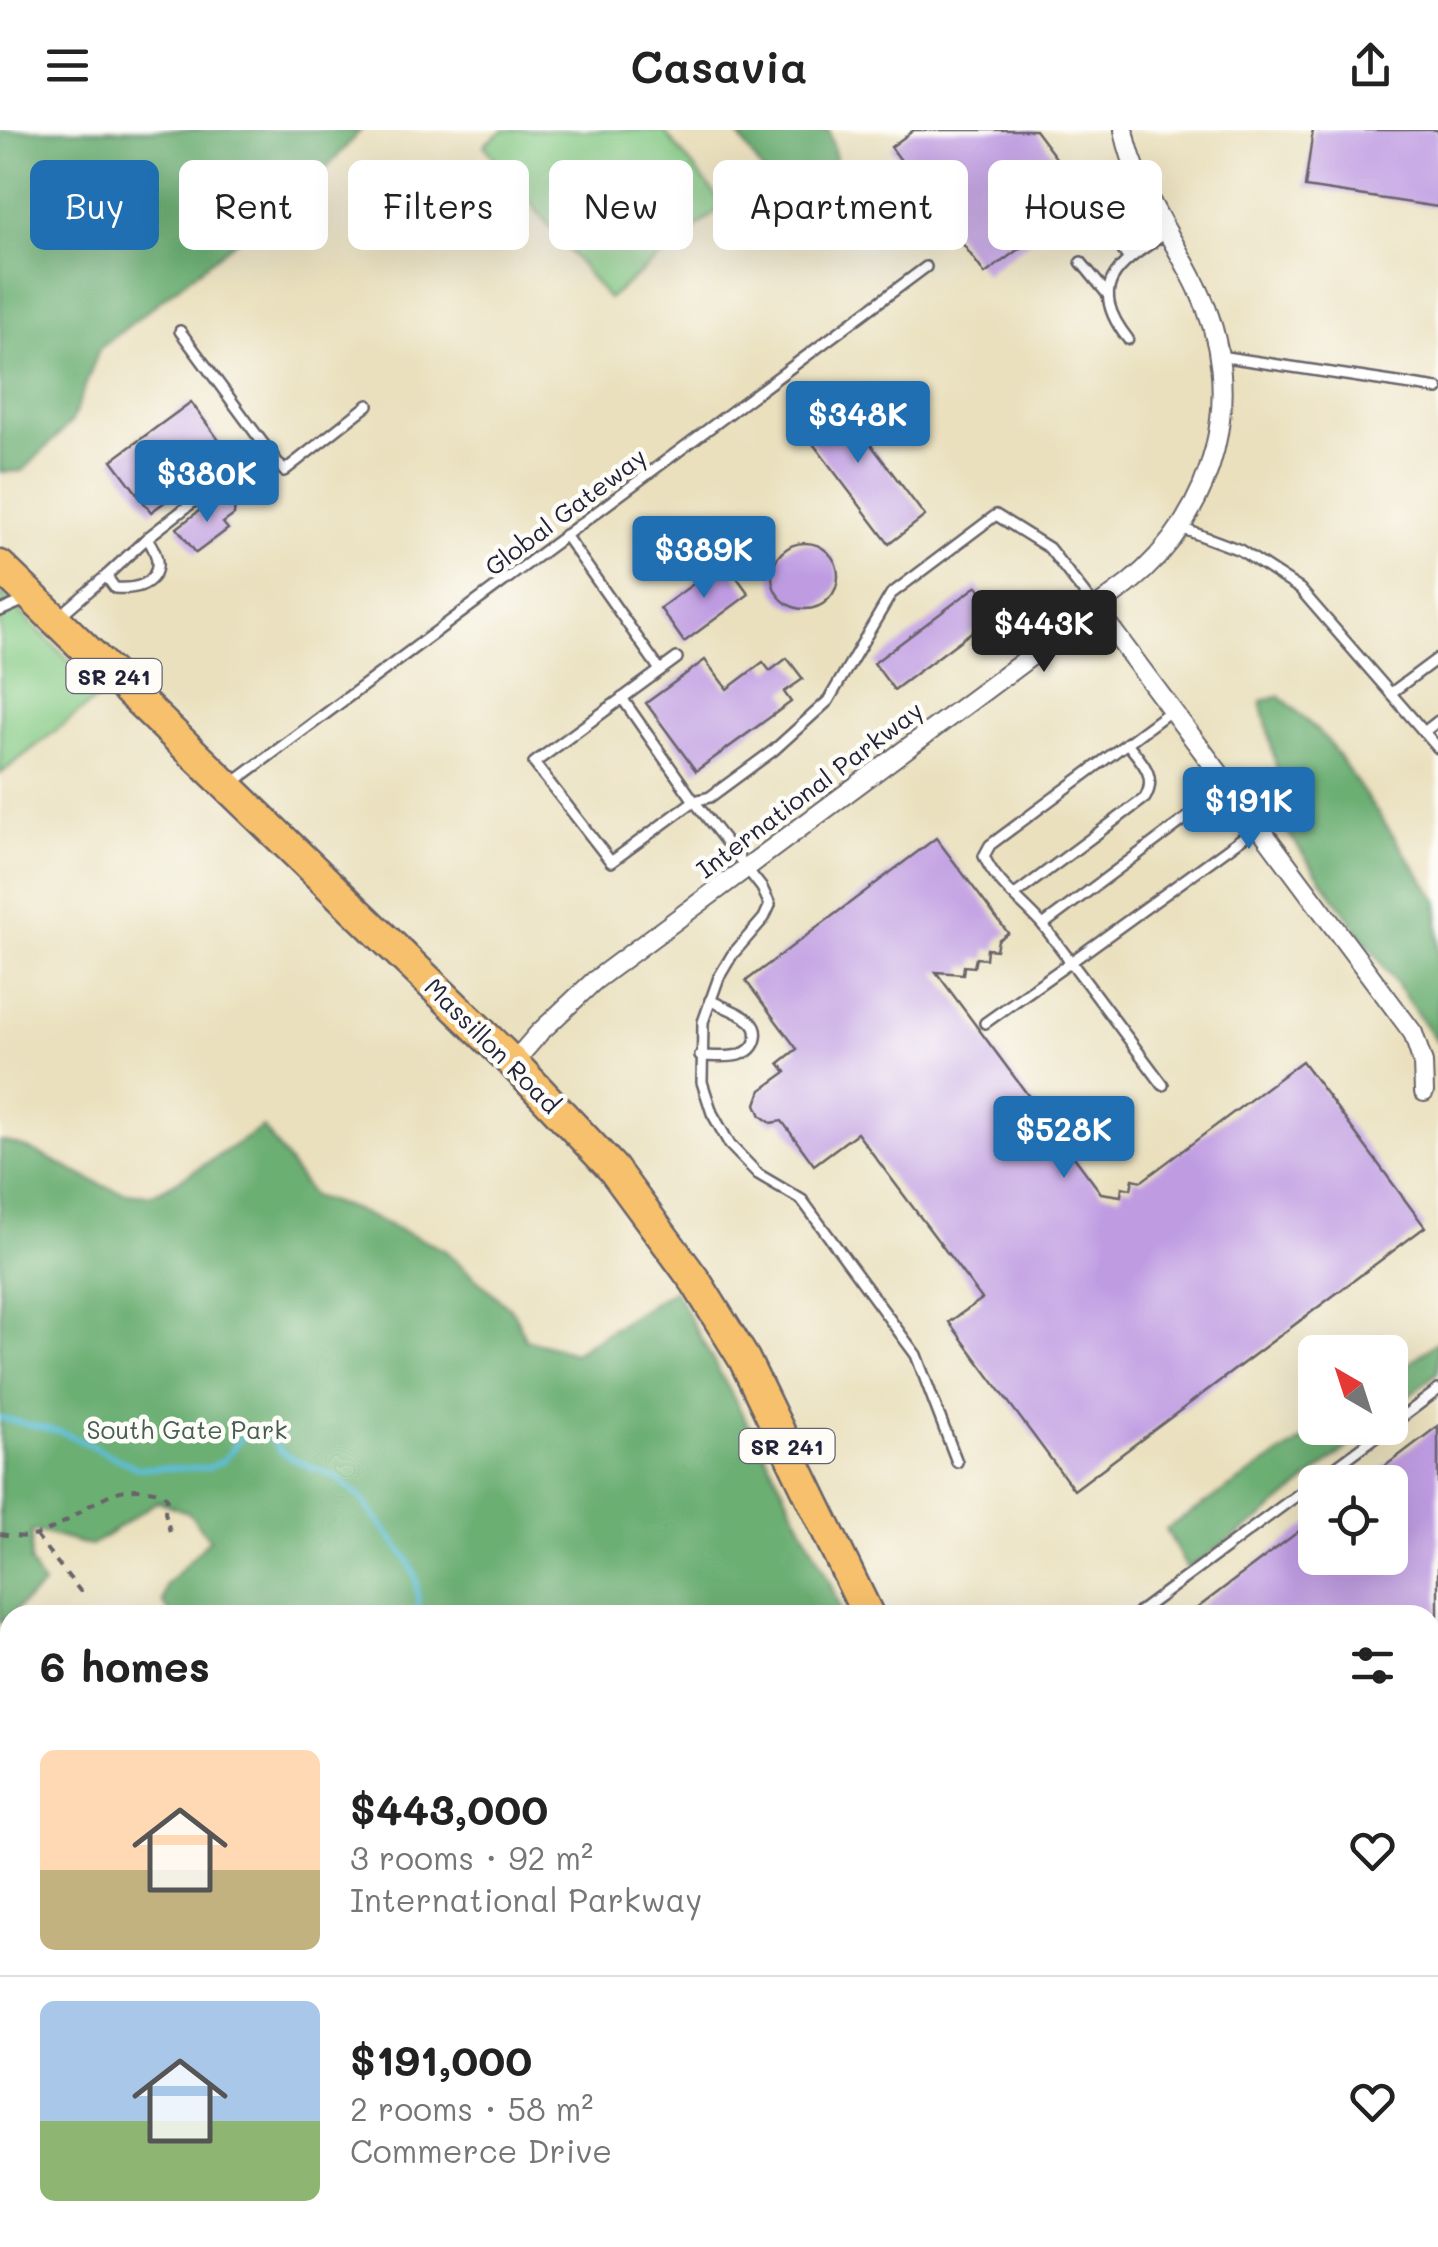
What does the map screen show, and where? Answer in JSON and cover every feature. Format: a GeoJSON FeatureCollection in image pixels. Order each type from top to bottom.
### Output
{"type":"FeatureCollection","features":[{"type":"Feature","properties":{"kind":"main road","name":"Massillon Road"},"geometry":{"type":"LineString","coordinates":[[1,569],[513,1063],[613,1169],[696,1282],[758,1385],[863,1605]]}},
{"type":"Feature","properties":{"kind":"street","name":"International Parkway"},"geometry":{"type":"LineString","coordinates":[[513,1063],[594,981],[1146,569],[1181,528],[1214,457],[1222,416],[1219,356],[1209,314],[1137,174],[1124,130]]}},
{"type":"Feature","properties":{"kind":"street"},"geometry":{"type":"LineString","coordinates":[[1095,607],[1412,1034],[1423,1062],[1424,1092]]}},
{"type":"Feature","properties":{"kind":"lane"},"geometry":{"type":"LineString","coordinates":[[1128,339],[1109,316],[1108,295],[1115,274],[1128,258],[1168,232]]}},
{"type":"Feature","properties":{"kind":"lane"},"geometry":{"type":"LineString","coordinates":[[1122,250],[1128,258]]}},
{"type":"Feature","properties":{"kind":"lane"},"geometry":{"type":"LineString","coordinates":[[1081,262],[1108,295]]}},
{"type":"Feature","properties":{"kind":"lane","name":"Global Gateway"},"geometry":{"type":"LineString","coordinates":[[228,787],[926,267]]}},
{"type":"Feature","properties":{"kind":"lane"},"geometry":{"type":"LineString","coordinates":[[180,331],[284,471],[368,405]]}},
{"type":"Feature","properties":{"kind":"lane"},"geometry":{"type":"LineString","coordinates":[[1219,356],[1438,389]]}},
{"type":"Feature","properties":{"kind":"lane"},"geometry":{"type":"LineString","coordinates":[[56,620],[146,538],[264,446]]}},
{"type":"Feature","properties":{"kind":"lane"},"geometry":{"type":"LineString","coordinates":[[677,658],[534,763],[611,862],[694,801],[710,797],[774,750],[828,700],[891,594],[996,515],[1049,548],[1095,607]]}},
{"type":"Feature","properties":{"kind":"lane"},"geometry":{"type":"LineString","coordinates":[[1181,528],[1240,550],[1300,590],[1438,748]]}},
{"type":"Feature","properties":{"kind":"lane"},"geometry":{"type":"LineString","coordinates":[[566,536],[660,670]]}},
{"type":"Feature","properties":{"kind":"lane"},"geometry":{"type":"LineString","coordinates":[[106,576],[115,588],[135,589],[150,581],[157,569],[156,551],[146,538]]}},
{"type":"Feature","properties":{"kind":"lane"},"geometry":{"type":"LineString","coordinates":[[0,611],[32,596]]}},
{"type":"Feature","properties":{"kind":"lane"},"geometry":{"type":"LineString","coordinates":[[1391,693],[1438,658]]}},
{"type":"Feature","properties":{"kind":"lane"},"geometry":{"type":"LineString","coordinates":[[622,698],[744,870],[762,888],[770,905],[764,918],[732,955],[703,1022],[702,1082],[712,1113],[730,1145],[758,1174],[802,1200],[916,1354],[957,1462]]}},
{"type":"Feature","properties":{"kind":"lane"},"geometry":{"type":"LineString","coordinates":[[1163,1086],[1043,924],[998,880],[984,856],[990,845],[1172,709]]}},
{"type":"Feature","properties":{"kind":"lane"},"geometry":{"type":"LineString","coordinates":[[1424,732],[1438,721]]}},
{"type":"Feature","properties":{"kind":"lane"},"geometry":{"type":"LineString","coordinates":[[1016,894],[1145,798],[1151,778],[1128,742]]}},
{"type":"Feature","properties":{"kind":"lane"},"geometry":{"type":"LineString","coordinates":[[1043,924],[1230,786]]}},
{"type":"Feature","properties":{"kind":"lane"},"geometry":{"type":"LineString","coordinates":[[985,1024],[1259,826]]}},
{"type":"Feature","properties":{"kind":"lane"},"geometry":{"type":"LineString","coordinates":[[700,1056],[747,1053],[757,1032],[752,1023],[710,1000]]}},
{"type":"Feature","properties":{"kind":"lane"},"geometry":{"type":"LineString","coordinates":[[1408,1413],[1438,1390]]}},
{"type":"Feature","properties":{"kind":"lane"},"geometry":{"type":"LineString","coordinates":[[1149,1605],[1365,1445]]}},
{"type":"Feature","properties":{"kind":"path"},"geometry":{"type":"LineString","coordinates":[[0,1534],[36,1536],[65,1522],[89,1503],[130,1489],[162,1493],[167,1498],[165,1512],[170,1532]]}},
{"type":"Feature","properties":{"kind":"path"},"geometry":{"type":"LineString","coordinates":[[36,1536],[85,1598]]}},
{"type":"Feature","properties":{"kind":"green space"},"geometry":{"type":"Polygon","coordinates":[[[0,130],[361,130],[328,166],[328,160],[179,160],[179,250],[224,250],[99,349],[72,421],[23,471],[0,472],[0,130]]]}},
{"type":"Feature","properties":{"kind":"green space"},"geometry":{"type":"Polygon","coordinates":[[[503,130],[663,130],[687,160],[549,160],[549,226],[529,201],[529,160],[496,160],[484,145],[503,130]]]}},
{"type":"Feature","properties":{"kind":"green space"},"geometry":{"type":"Polygon","coordinates":[[[735,130],[829,130],[836,160],[755,160],[735,130]]]}},
{"type":"Feature","properties":{"kind":"green space"},"geometry":{"type":"Polygon","coordinates":[[[693,167],[713,191],[713,214],[693,230],[693,167]]]}},
{"type":"Feature","properties":{"kind":"green space"},"geometry":{"type":"Polygon","coordinates":[[[569,250],[668,250],[608,299],[569,250]]]}},
{"type":"Feature","properties":{"kind":"green space"},"geometry":{"type":"Polygon","coordinates":[[[0,592],[103,694],[0,774],[0,592]]]}},
{"type":"Feature","properties":{"kind":"green space"},"geometry":{"type":"Polygon","coordinates":[[[1280,696],[1328,741],[1438,901],[1438,1043],[1267,803],[1277,770],[1261,701],[1280,696]]]}},
{"type":"Feature","properties":{"kind":"green space","name":"South Gate Park"},"geometry":{"type":"Polygon","coordinates":[[[263,1127],[312,1196],[350,1208],[443,1249],[514,1312],[525,1339],[574,1353],[674,1290],[775,1473],[838,1605],[164,1605],[166,1585],[210,1539],[189,1513],[158,1501],[91,1546],[32,1530],[30,1562],[43,1586],[21,1605],[0,1605],[0,1141],[38,1153],[94,1182],[132,1194],[151,1194],[263,1127]]]}},
{"type":"Feature","properties":{"kind":"green space"},"geometry":{"type":"Polygon","coordinates":[[[1438,1341],[1438,1372],[1408,1397],[1408,1364],[1438,1341]]]}},
{"type":"Feature","properties":{"kind":"green space"},"geometry":{"type":"Polygon","coordinates":[[[1298,1443],[1350,1445],[1326,1465],[1298,1465],[1298,1488],[1187,1569],[1166,1529],[1298,1443]]]}},
{"type":"Feature","properties":{"kind":"building"},"geometry":{"type":"Polygon","coordinates":[[[914,130],[1035,130],[1058,160],[988,160],[988,250],[1017,250],[985,274],[967,250],[968,160],[901,160],[891,147],[914,130]]]}},
{"type":"Feature","properties":{"kind":"building"},"geometry":{"type":"Polygon","coordinates":[[[1313,130],[1438,130],[1438,207],[1305,187],[1313,130]]]}},
{"type":"Feature","properties":{"kind":"building"},"geometry":{"type":"Polygon","coordinates":[[[828,388],[925,516],[889,544],[792,416],[828,388]]]}},
{"type":"Feature","properties":{"kind":"building"},"geometry":{"type":"Polygon","coordinates":[[[191,402],[229,454],[198,476],[203,482],[188,493],[184,488],[151,512],[112,460],[191,402]]]}},
{"type":"Feature","properties":{"kind":"building"},"geometry":{"type":"Polygon","coordinates":[[[209,503],[213,509],[223,503],[235,503],[234,515],[223,523],[228,529],[196,553],[177,528],[209,503]]]}},
{"type":"Feature","properties":{"kind":"building"},"geometry":{"type":"Polygon","coordinates":[[[805,543],[828,553],[838,576],[828,599],[805,609],[782,599],[772,576],[782,553],[805,543]]]}},
{"type":"Feature","properties":{"kind":"building"},"geometry":{"type":"Polygon","coordinates":[[[725,561],[749,594],[684,642],[660,608],[725,561]]]}},
{"type":"Feature","properties":{"kind":"building"},"geometry":{"type":"Polygon","coordinates":[[[977,586],[997,613],[894,690],[874,663],[977,586]]]}},
{"type":"Feature","properties":{"kind":"building"},"geometry":{"type":"Polygon","coordinates":[[[787,658],[803,679],[784,692],[791,702],[696,771],[646,703],[705,660],[727,689],[763,662],[770,671],[787,658]]]}},
{"type":"Feature","properties":{"kind":"building"},"geometry":{"type":"Polygon","coordinates":[[[936,838],[1008,933],[998,940],[996,950],[987,949],[986,959],[976,958],[974,967],[964,966],[963,974],[936,972],[1101,1193],[1121,1196],[1122,1187],[1131,1189],[1133,1179],[1142,1181],[1302,1061],[1425,1227],[1074,1490],[949,1322],[982,1299],[857,1133],[814,1165],[782,1121],[771,1123],[761,1116],[756,1104],[761,1090],[786,1072],[779,1063],[797,1049],[746,981],[936,838]]]}},
{"type":"Feature","properties":{"kind":"building"},"geometry":{"type":"Polygon","coordinates":[[[1438,1426],[1438,1605],[1201,1605],[1298,1532],[1298,1575],[1408,1575],[1408,1465],[1386,1465],[1438,1426]]]}},
{"type":"Feature","properties":{"kind":"waterway"},"geometry":{"type":"LineString","coordinates":[[0,1418],[62,1432],[137,1468],[207,1468],[223,1461],[251,1430],[274,1441],[291,1458],[336,1477],[359,1496],[407,1558],[416,1578],[418,1605]]}}]}
